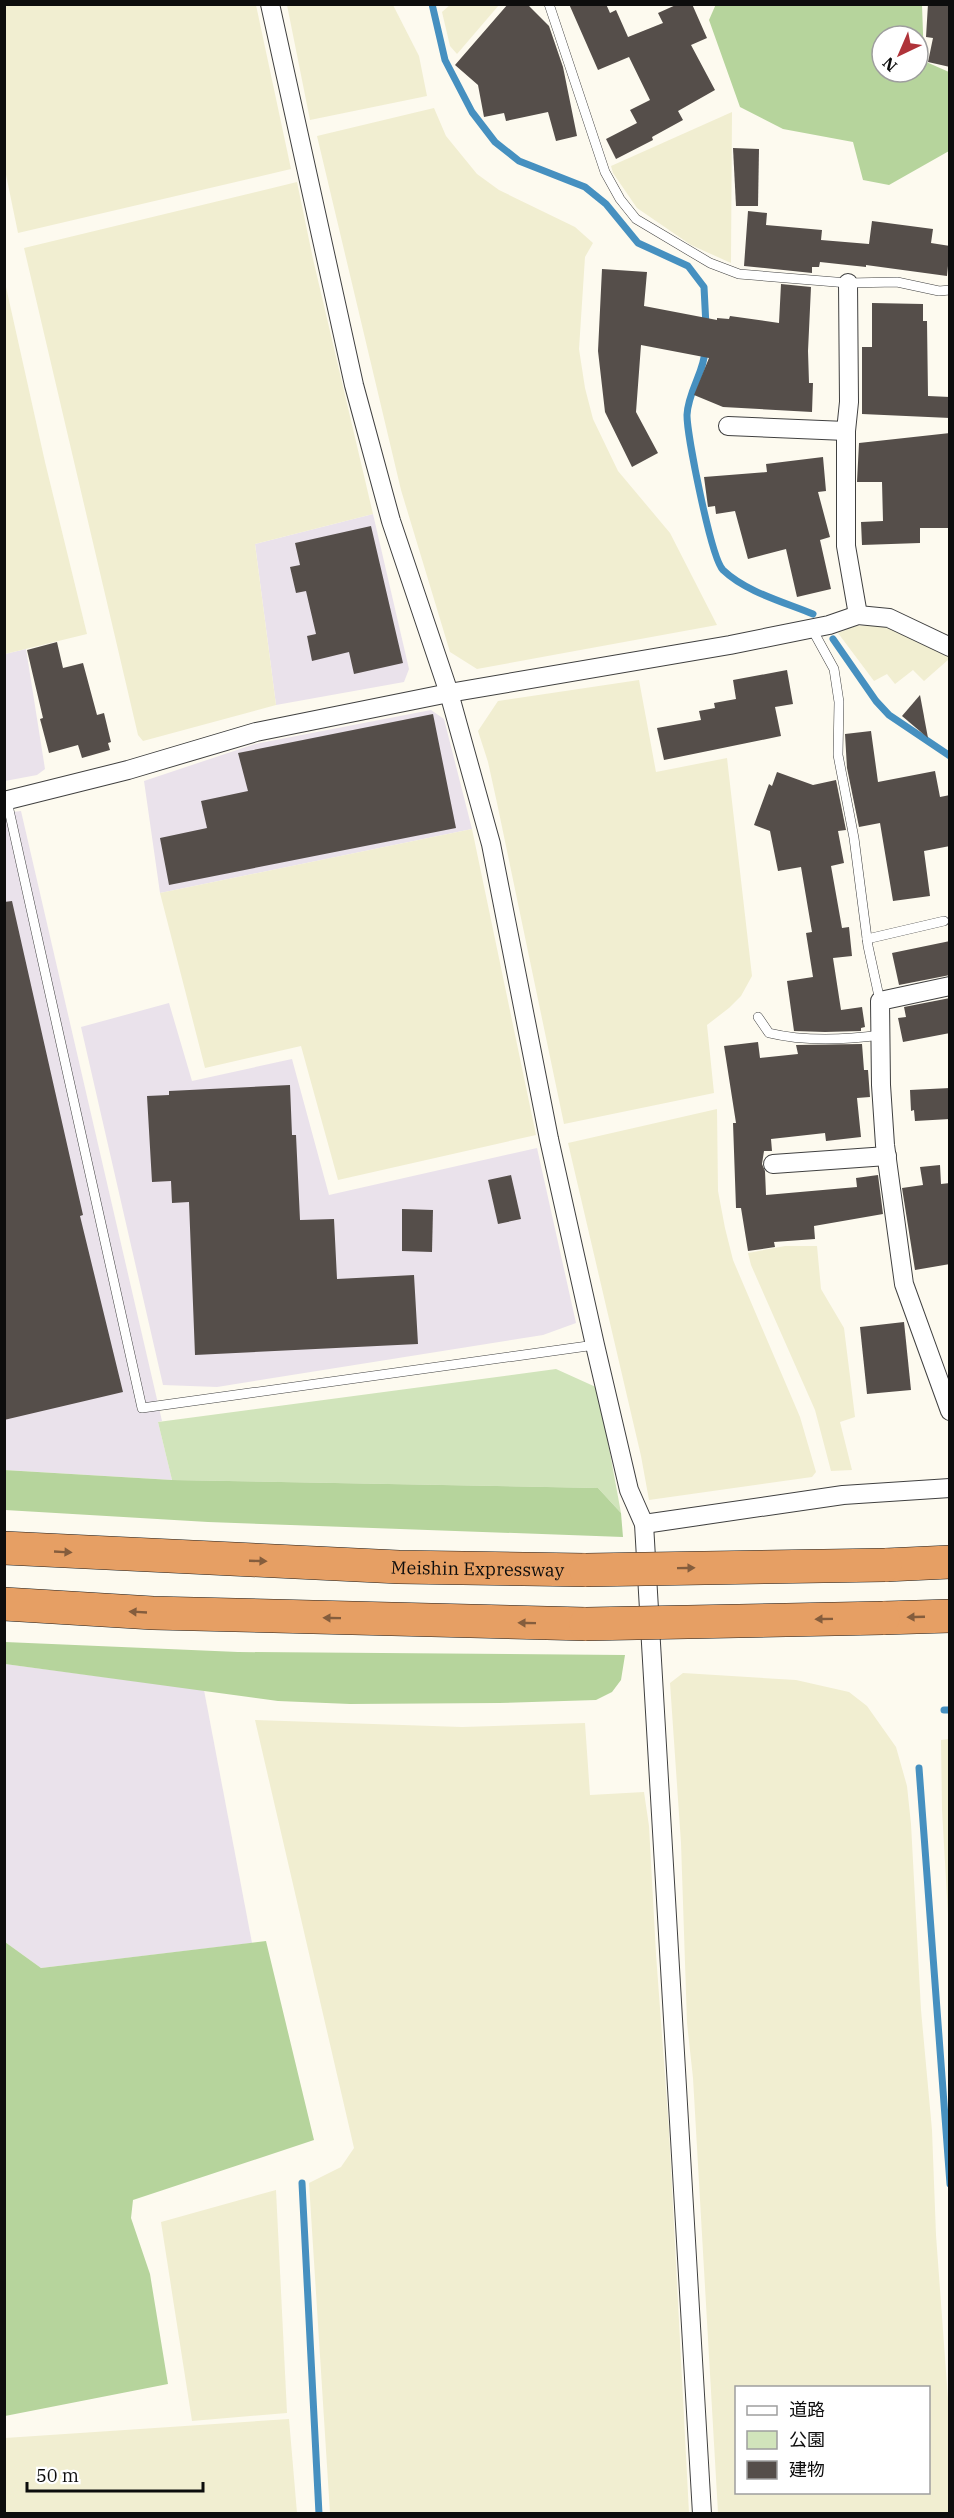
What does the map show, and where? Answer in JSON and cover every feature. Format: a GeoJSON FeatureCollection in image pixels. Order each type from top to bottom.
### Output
{"type":"FeatureCollection","features":[{"type":"Feature","properties":{"kind":"highway","name":"Meishin Expressway"},"geometry":{"type":"LineString","coordinates":[[4,1548],[399,1567],[586,1570],[950,1562]]}},
{"type":"Feature","properties":{"kind":"highway"},"geometry":{"type":"LineString","coordinates":[[4,1604],[153,1613],[586,1624],[950,1616]]}},
{"type":"Feature","properties":{"kind":"street"},"geometry":{"type":"LineString","coordinates":[[270,4],[354,385],[391,521],[449,693],[491,844],[549,1139],[595,1345],[629,1490],[644,1524],[702,2514]]}},
{"type":"Feature","properties":{"kind":"street"},"geometry":{"type":"LineString","coordinates":[[848,283],[849,402],[846,431],[846,546],[858,615]]}},
{"type":"Feature","properties":{"kind":"street"},"geometry":{"type":"LineString","coordinates":[[728,426],[846,431]]}},
{"type":"Feature","properties":{"kind":"street"},"geometry":{"type":"LineString","coordinates":[[6,801],[128,770],[256,732],[449,693],[812,629],[858,615],[889,618],[950,646]]}},
{"type":"Feature","properties":{"kind":"street"},"geometry":{"type":"LineString","coordinates":[[950,986],[879,1001],[881,1086],[887,1156],[904,1284],[950,1411]]}},
{"type":"Feature","properties":{"kind":"street"},"geometry":{"type":"LineString","coordinates":[[773,1164],[887,1156]]}},
{"type":"Feature","properties":{"kind":"street"},"geometry":{"type":"LineString","coordinates":[[644,1524],[843,1495],[950,1488]]}},
{"type":"Feature","properties":{"kind":"lane"},"geometry":{"type":"LineString","coordinates":[[549,4],[605,172],[620,199],[636,219],[710,263],[739,274],[848,283],[897,282],[939,291],[950,290]]}},
{"type":"Feature","properties":{"kind":"lane"},"geometry":{"type":"LineString","coordinates":[[812,629],[834,669],[839,702],[838,755],[854,838],[867,939],[879,1001]]}},
{"type":"Feature","properties":{"kind":"lane"},"geometry":{"type":"LineString","coordinates":[[6,801],[142,1408],[595,1345]]}},
{"type":"Feature","properties":{"kind":"lane"},"geometry":{"type":"LineString","coordinates":[[867,939],[944,921]]}},
{"type":"Feature","properties":{"kind":"lane"},"geometry":{"type":"LineString","coordinates":[[758,1017],[769,1033],[786,1037],[843,1040],[881,1035]]}},
{"type":"Feature","properties":{"kind":"shaded area"},"geometry":{"type":"Polygon","coordinates":[[[451,4],[499,5],[457,54],[450,46],[442,12],[451,4]]]}},
{"type":"Feature","properties":{"kind":"shaded area"},"geometry":{"type":"Polygon","coordinates":[[[4,5],[256,5],[291,169],[18,233],[5,170],[4,5]]]}},
{"type":"Feature","properties":{"kind":"shaded area"},"geometry":{"type":"Polygon","coordinates":[[[287,5],[393,5],[419,56],[427,96],[310,120],[287,5]]]}},
{"type":"Feature","properties":{"kind":"shaded area"},"geometry":{"type":"Polygon","coordinates":[[[434,108],[446,136],[477,174],[499,190],[575,227],[593,243],[585,257],[579,349],[593,419],[618,471],[670,533],[717,625],[477,669],[450,652],[401,490],[317,136],[434,108]]]}},
{"type":"Feature","properties":{"kind":"shaded area"},"geometry":{"type":"Polygon","coordinates":[[[732,112],[731,263],[691,245],[637,208],[613,173],[611,166],[732,112]]]}},
{"type":"Feature","properties":{"kind":"shaded area"},"geometry":{"type":"Polygon","coordinates":[[[297,182],[373,514],[255,544],[276,705],[143,741],[138,735],[24,248],[297,182]]]}},
{"type":"Feature","properties":{"kind":"shaded area"},"geometry":{"type":"Polygon","coordinates":[[[4,278],[45,462],[87,634],[5,654],[4,278]]]}},
{"type":"Feature","properties":{"kind":"shaded area"},"geometry":{"type":"Polygon","coordinates":[[[373,514],[409,669],[404,682],[276,705],[255,544],[373,514]]]}},
{"type":"Feature","properties":{"kind":"shaded area"},"geometry":{"type":"Polygon","coordinates":[[[856,626],[894,627],[949,659],[924,681],[913,670],[895,684],[887,674],[874,681],[838,633],[856,626]]]}},
{"type":"Feature","properties":{"kind":"shaded area"},"geometry":{"type":"Polygon","coordinates":[[[26,649],[45,769],[37,775],[5,781],[5,654],[26,649]]]}},
{"type":"Feature","properties":{"kind":"shaded area"},"geometry":{"type":"Polygon","coordinates":[[[639,680],[656,772],[727,758],[752,976],[741,996],[707,1025],[714,1093],[564,1124],[497,803],[478,731],[498,701],[639,680]]]}},
{"type":"Feature","properties":{"kind":"shaded area"},"geometry":{"type":"Polygon","coordinates":[[[431,710],[444,719],[472,829],[160,893],[144,781],[255,744],[431,710]]]}},
{"type":"Feature","properties":{"kind":"shaded area"},"geometry":{"type":"Polygon","coordinates":[[[21,811],[162,1421],[158,1422],[172,1480],[5,1470],[4,813],[21,811]]]}},
{"type":"Feature","properties":{"kind":"shaded area"},"geometry":{"type":"Polygon","coordinates":[[[472,829],[536,1135],[338,1180],[301,1046],[205,1068],[160,893],[472,829]]]}},
{"type":"Feature","properties":{"kind":"shaded area"},"geometry":{"type":"Polygon","coordinates":[[[169,1003],[192,1081],[292,1059],[329,1195],[537,1148],[576,1323],[543,1335],[217,1387],[163,1385],[81,1027],[169,1003]]]}},
{"type":"Feature","properties":{"kind":"shaded area"},"geometry":{"type":"Polygon","coordinates":[[[717,1109],[718,1191],[733,1260],[800,1417],[816,1472],[812,1477],[649,1500],[641,1456],[568,1143],[717,1109]]]}},
{"type":"Feature","properties":{"kind":"shaded area"},"geometry":{"type":"Polygon","coordinates":[[[785,1246],[817,1246],[821,1289],[844,1328],[855,1417],[840,1422],[852,1470],[831,1471],[815,1410],[751,1265],[748,1253],[785,1246]]]}},
{"type":"Feature","properties":{"kind":"shaded area"},"geometry":{"type":"Polygon","coordinates":[[[5,1664],[204,1690],[252,1943],[41,1968],[5,1942],[5,1664]]]}},
{"type":"Feature","properties":{"kind":"shaded area"},"geometry":{"type":"Polygon","coordinates":[[[683,1673],[796,1680],[849,1692],[867,1706],[896,1747],[907,1786],[911,1824],[921,2010],[932,2130],[936,2235],[949,2412],[949,2513],[718,2513],[693,2078],[687,2023],[681,1843],[670,1683],[683,1673]]]}},
{"type":"Feature","properties":{"kind":"shaded area"},"geometry":{"type":"Polygon","coordinates":[[[255,1720],[462,1727],[585,1723],[590,1795],[644,1792],[649,1826],[669,2130],[689,2513],[330,2513],[309,2183],[341,2167],[354,2148],[255,1720]]]}},
{"type":"Feature","properties":{"kind":"shaded area"},"geometry":{"type":"Polygon","coordinates":[[[950,1739],[949,1932],[942,1810],[941,1740],[950,1739]]]}},
{"type":"Feature","properties":{"kind":"shaded area"},"geometry":{"type":"Polygon","coordinates":[[[276,2190],[287,2413],[192,2421],[161,2222],[276,2190]]]}},
{"type":"Feature","properties":{"kind":"shaded area"},"geometry":{"type":"Polygon","coordinates":[[[289,2419],[297,2513],[5,2513],[5,2438],[289,2419]]]}},
{"type":"Feature","properties":{"kind":"green space"},"geometry":{"type":"Polygon","coordinates":[[[716,4],[922,5],[923,24],[870,24],[870,84],[930,84],[930,64],[949,72],[949,151],[889,185],[863,180],[853,142],[783,129],[740,107],[709,20],[716,4]]]}},
{"type":"Feature","properties":{"kind":"green space"},"geometry":{"type":"Polygon","coordinates":[[[556,1369],[598,1388],[621,1513],[598,1488],[172,1480],[158,1422],[556,1369]]]}},
{"type":"Feature","properties":{"kind":"green space"},"geometry":{"type":"Polygon","coordinates":[[[4,1470],[172,1480],[598,1488],[621,1513],[623,1537],[208,1522],[5,1510],[4,1470]]]}},
{"type":"Feature","properties":{"kind":"green space"},"geometry":{"type":"Polygon","coordinates":[[[5,1642],[238,1652],[625,1655],[621,1680],[612,1692],[596,1700],[350,1704],[278,1701],[5,1664],[5,1642]]]}},
{"type":"Feature","properties":{"kind":"green space"},"geometry":{"type":"Polygon","coordinates":[[[266,1941],[314,2140],[133,2200],[131,2218],[150,2274],[168,2384],[5,2416],[5,1942],[41,1968],[266,1941]]]}},
{"type":"Feature","properties":{"kind":"building"},"geometry":{"type":"Polygon","coordinates":[[[508,4],[527,4],[549,26],[563,67],[577,136],[556,141],[548,112],[506,121],[504,113],[484,117],[478,85],[455,65],[508,4]]]}},
{"type":"Feature","properties":{"kind":"building"},"geometry":{"type":"Polygon","coordinates":[[[569,4],[606,4],[610,13],[616,10],[628,37],[663,23],[658,13],[678,4],[692,4],[707,38],[691,45],[715,90],[678,111],[683,120],[652,137],[653,140],[616,159],[606,139],[637,123],[630,110],[650,100],[629,57],[598,70],[569,4]]]}},
{"type":"Feature","properties":{"kind":"building"},"geometry":{"type":"Polygon","coordinates":[[[928,4],[950,4],[950,67],[930,62],[933,38],[930,38],[930,24],[927,24],[928,4]]]}},
{"type":"Feature","properties":{"kind":"building"},"geometry":{"type":"Polygon","coordinates":[[[733,148],[759,149],[758,206],[736,206],[733,148]]]}},
{"type":"Feature","properties":{"kind":"building"},"geometry":{"type":"Polygon","coordinates":[[[748,211],[767,213],[766,225],[822,230],[821,240],[869,244],[872,221],[933,229],[931,243],[950,246],[947,276],[866,265],[866,267],[820,262],[819,267],[812,267],[812,273],[744,266],[748,211]]]}},
{"type":"Feature","properties":{"kind":"building"},"geometry":{"type":"Polygon","coordinates":[[[602,269],[647,272],[644,306],[717,320],[717,318],[729,319],[730,316],[779,323],[781,284],[811,287],[808,351],[809,383],[813,383],[812,412],[723,407],[694,395],[709,358],[641,345],[636,412],[658,453],[632,467],[605,412],[598,351],[602,269]]]}},
{"type":"Feature","properties":{"kind":"building"},"geometry":{"type":"Polygon","coordinates":[[[872,303],[923,304],[923,321],[927,321],[928,396],[950,397],[950,418],[862,414],[862,347],[872,347],[872,303]]]}},
{"type":"Feature","properties":{"kind":"building"},"geometry":{"type":"Polygon","coordinates":[[[950,433],[950,528],[920,528],[920,543],[862,545],[861,522],[883,521],[882,482],[857,482],[859,443],[950,433]]]}},
{"type":"Feature","properties":{"kind":"building"},"geometry":{"type":"Polygon","coordinates":[[[823,457],[826,491],[818,492],[830,537],[820,540],[831,589],[797,597],[786,549],[748,559],[735,511],[716,514],[715,506],[708,507],[704,477],[767,472],[766,464],[823,457]]]}},
{"type":"Feature","properties":{"kind":"building"},"geometry":{"type":"Polygon","coordinates":[[[371,526],[403,663],[354,674],[349,652],[312,661],[307,636],[316,634],[306,591],[296,593],[290,567],[300,565],[295,543],[371,526]]]}},
{"type":"Feature","properties":{"kind":"building"},"geometry":{"type":"Polygon","coordinates":[[[57,642],[63,668],[83,663],[97,715],[104,713],[111,742],[108,743],[110,750],[82,758],[78,745],[49,753],[27,650],[57,642]]]}},
{"type":"Feature","properties":{"kind":"building"},"geometry":{"type":"Polygon","coordinates":[[[787,670],[793,704],[775,707],[781,736],[664,760],[657,728],[701,720],[699,711],[715,708],[714,703],[736,699],[733,680],[787,670]]]}},
{"type":"Feature","properties":{"kind":"building"},"geometry":{"type":"Polygon","coordinates":[[[920,695],[928,738],[902,716],[920,695]]]}},
{"type":"Feature","properties":{"kind":"building"},"geometry":{"type":"Polygon","coordinates":[[[433,714],[456,828],[169,885],[160,838],[207,828],[201,801],[248,791],[238,753],[433,714]]]}},
{"type":"Feature","properties":{"kind":"building"},"geometry":{"type":"Polygon","coordinates":[[[871,731],[878,782],[935,771],[940,797],[950,795],[950,846],[924,851],[930,896],[893,901],[880,823],[859,827],[847,768],[845,734],[871,731]]]}},
{"type":"Feature","properties":{"kind":"building"},"geometry":{"type":"Polygon","coordinates":[[[777,772],[813,785],[836,780],[846,830],[838,831],[844,863],[831,866],[842,928],[849,927],[852,956],[833,958],[841,1010],[862,1007],[865,1027],[861,1028],[861,1031],[794,1031],[787,981],[813,977],[806,933],[812,932],[801,867],[778,871],[770,831],[754,825],[769,784],[772,786],[777,772]]]}},
{"type":"Feature","properties":{"kind":"building"},"geometry":{"type":"Polygon","coordinates":[[[12,901],[83,1215],[80,1216],[123,1392],[4,1420],[4,902],[12,901]]]}},
{"type":"Feature","properties":{"kind":"building"},"geometry":{"type":"Polygon","coordinates":[[[950,941],[950,975],[899,985],[892,953],[950,941]]]}},
{"type":"Feature","properties":{"kind":"building"},"geometry":{"type":"Polygon","coordinates":[[[950,998],[950,1033],[903,1042],[898,1018],[906,1017],[904,1007],[950,998]]]}},
{"type":"Feature","properties":{"kind":"building"},"geometry":{"type":"Polygon","coordinates":[[[758,1042],[760,1058],[798,1054],[796,1045],[862,1044],[864,1070],[868,1070],[870,1097],[857,1098],[861,1137],[826,1141],[825,1133],[771,1139],[772,1151],[764,1151],[762,1164],[765,1171],[766,1195],[857,1187],[856,1178],[878,1175],[883,1214],[814,1226],[815,1239],[774,1242],[775,1247],[748,1251],[741,1208],[736,1208],[733,1123],[736,1123],[724,1046],[758,1042]]]}},
{"type":"Feature","properties":{"kind":"building"},"geometry":{"type":"Polygon","coordinates":[[[290,1085],[292,1135],[296,1135],[300,1220],[334,1219],[337,1279],[414,1275],[418,1344],[195,1355],[189,1202],[172,1203],[171,1181],[152,1182],[147,1096],[169,1095],[169,1091],[290,1085]]]}},
{"type":"Feature","properties":{"kind":"building"},"geometry":{"type":"Polygon","coordinates":[[[950,1088],[950,1119],[915,1121],[914,1110],[911,1111],[910,1090],[950,1088]]]}},
{"type":"Feature","properties":{"kind":"building"},"geometry":{"type":"Polygon","coordinates":[[[940,1165],[941,1184],[950,1183],[950,1264],[915,1270],[902,1188],[923,1185],[920,1167],[940,1165]]]}},
{"type":"Feature","properties":{"kind":"building"},"geometry":{"type":"Polygon","coordinates":[[[511,1175],[521,1219],[498,1224],[488,1180],[511,1175]]]}},
{"type":"Feature","properties":{"kind":"building"},"geometry":{"type":"Polygon","coordinates":[[[402,1209],[433,1210],[432,1252],[402,1251],[402,1209]]]}},
{"type":"Feature","properties":{"kind":"building"},"geometry":{"type":"Polygon","coordinates":[[[904,1322],[911,1390],[867,1394],[860,1327],[904,1322]]]}},
{"type":"Feature","properties":{"kind":"waterway"},"geometry":{"type":"LineString","coordinates":[[432,4],[445,60],[472,112],[495,142],[519,161],[585,187],[606,204],[638,243],[688,266],[704,287],[706,326]]}},
{"type":"Feature","properties":{"kind":"waterway"},"geometry":{"type":"LineString","coordinates":[[705,349],[687,415],[700,496],[718,561],[723,570],[732,578],[766,596],[813,614]]}},
{"type":"Feature","properties":{"kind":"waterway"},"geometry":{"type":"LineString","coordinates":[[833,639],[876,701],[889,715],[950,756]]}},
{"type":"Feature","properties":{"kind":"waterway"},"geometry":{"type":"LineString","coordinates":[[944,1710],[950,1710]]}},
{"type":"Feature","properties":{"kind":"waterway"},"geometry":{"type":"LineString","coordinates":[[919,1768],[950,2184]]}},
{"type":"Feature","properties":{"kind":"waterway"},"geometry":{"type":"LineString","coordinates":[[302,2183],[319,2514]]}}]}
